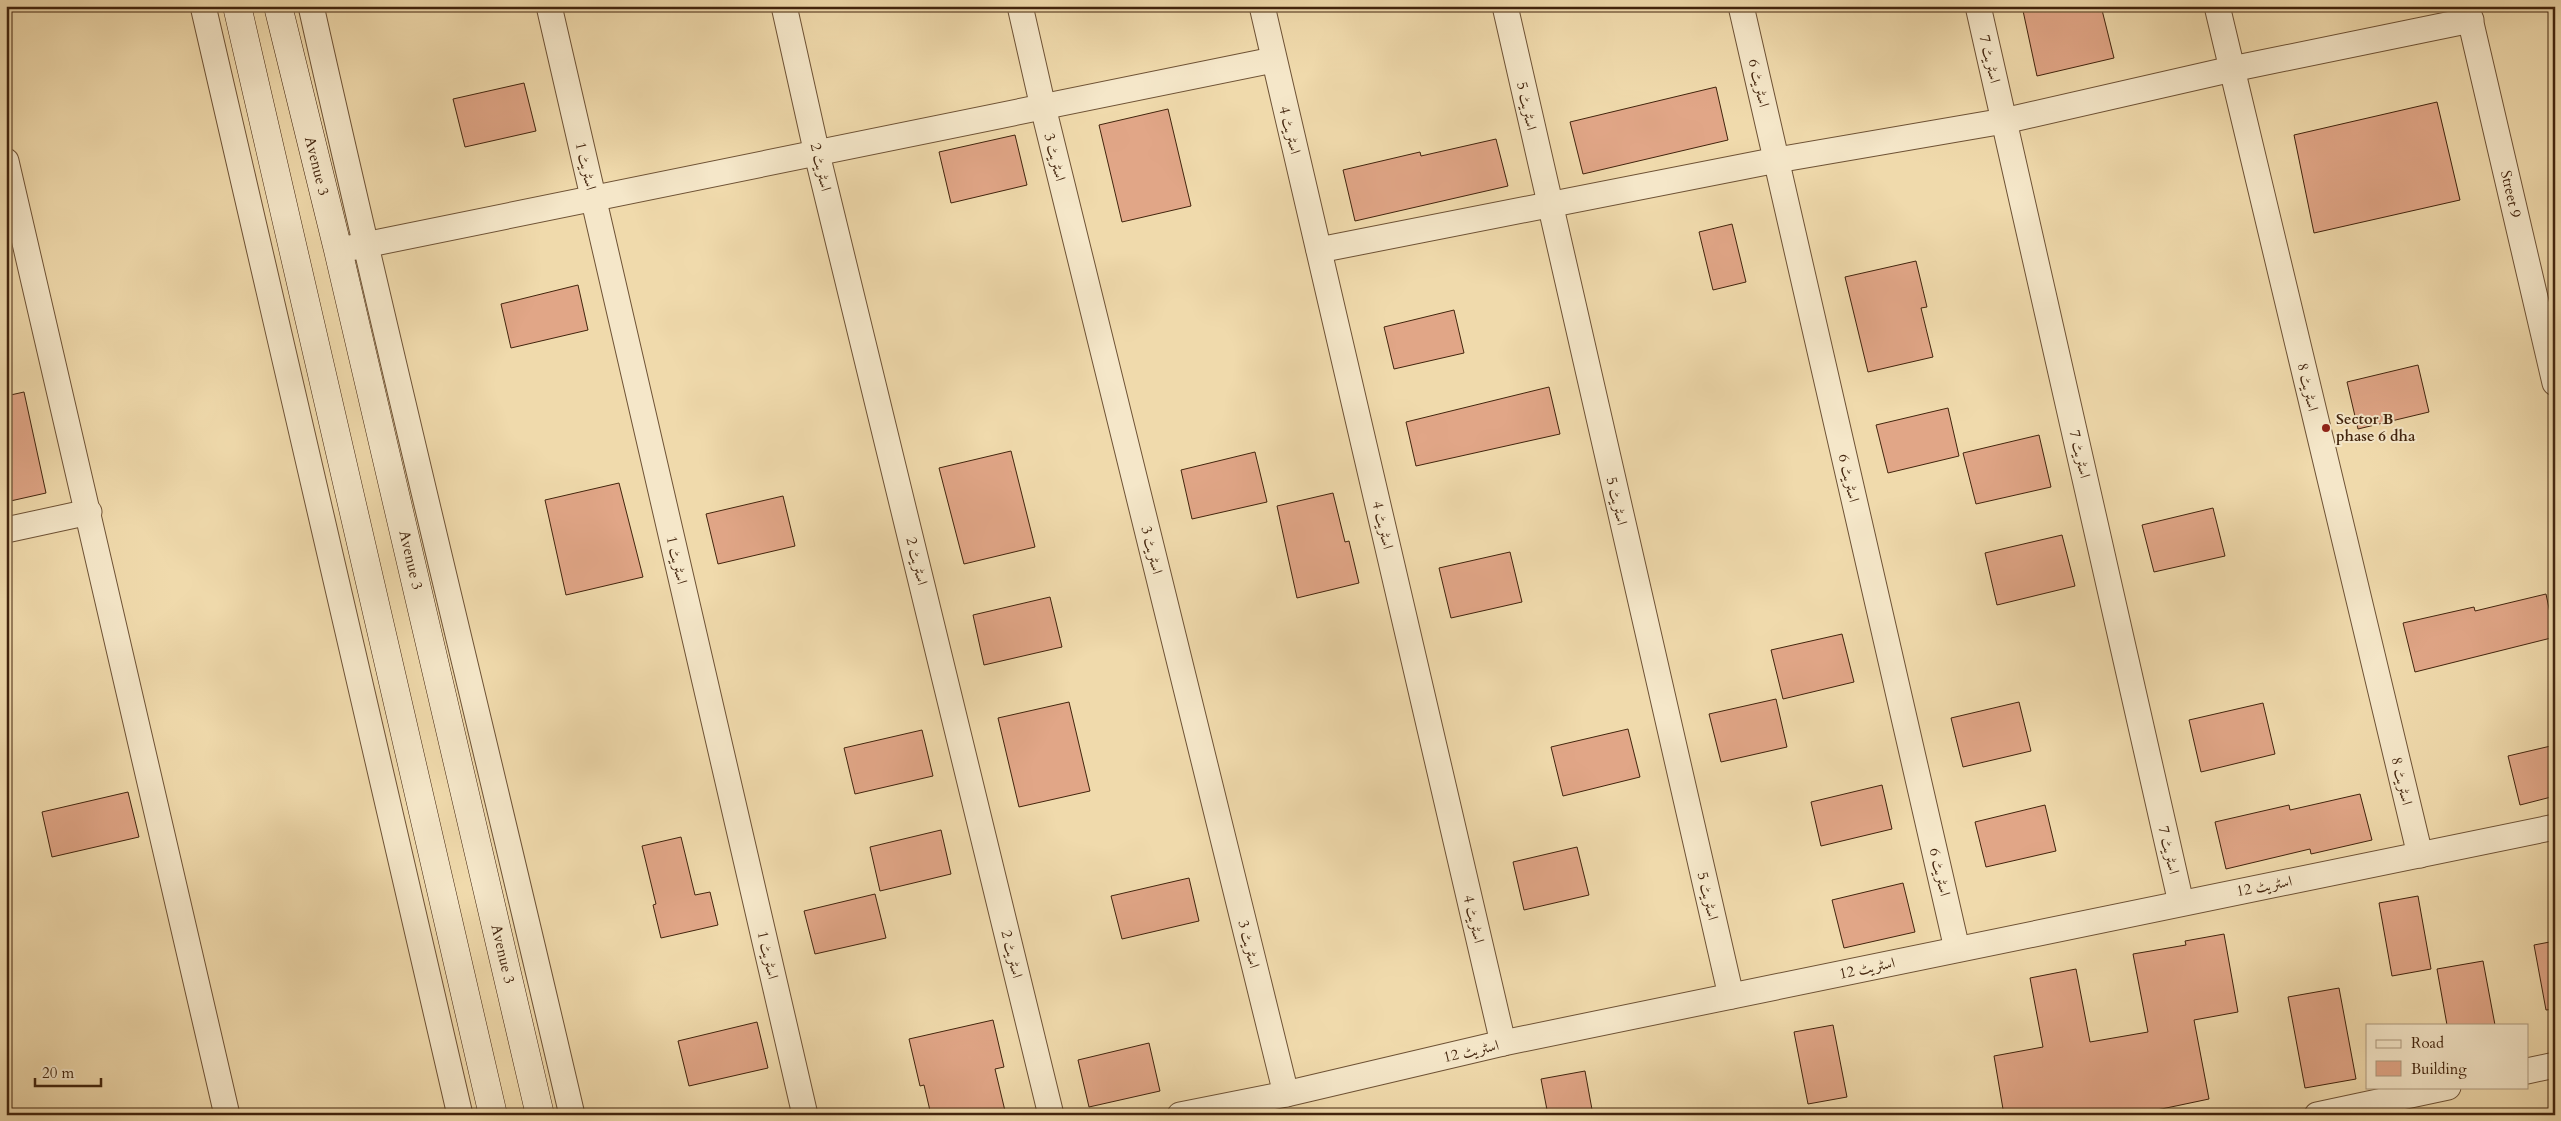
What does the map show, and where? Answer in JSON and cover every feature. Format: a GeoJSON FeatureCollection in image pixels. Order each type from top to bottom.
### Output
{"type":"FeatureCollection","features":[{"type":"Feature","properties":{"kind":"main road"},"geometry":{"type":"LineString","coordinates":[[237,6],[493,1115]]}},
{"type":"Feature","properties":{"kind":"main road","name":"Avenue 3"},"geometry":{"type":"LineString","coordinates":[[278,6],[338,250],[540,1115]]}},
{"type":"Feature","properties":{"kind":"street"},"geometry":{"type":"LineString","coordinates":[[203,6],[460,1115]]}},
{"type":"Feature","properties":{"kind":"street"},"geometry":{"type":"LineString","coordinates":[[311,6],[364,244],[485,742],[572,1115]]}},
{"type":"Feature","properties":{"kind":"street","name":"اسٹریٹ 1"},"geometry":{"type":"LineString","coordinates":[[549,6],[805,1115]]}},
{"type":"Feature","properties":{"kind":"street","name":"اسٹریٹ 2"},"geometry":{"type":"LineString","coordinates":[[784,6],[818,154],[1051,1115]]}},
{"type":"Feature","properties":{"kind":"street","name":"اسٹریٹ 3"},"geometry":{"type":"LineString","coordinates":[[1020,6],[1043,107],[1286,1094]]}},
{"type":"Feature","properties":{"kind":"street","name":"اسٹریٹ 4"},"geometry":{"type":"LineString","coordinates":[[1262,6],[1273,60],[1319,250],[1503,1043]]}},
{"type":"Feature","properties":{"kind":"street","name":"اسٹریٹ 5"},"geometry":{"type":"LineString","coordinates":[[1504,6],[1548,205],[1731,996]]}},
{"type":"Feature","properties":{"kind":"street","name":"اسٹریٹ 6"},"geometry":{"type":"LineString","coordinates":[[1741,6],[1957,949]]}},
{"type":"Feature","properties":{"kind":"street","name":"اسٹریٹ 7"},"geometry":{"type":"LineString","coordinates":[[1978,6],[2181,903]]}},
{"type":"Feature","properties":{"kind":"street","name":"اسٹریٹ 8"},"geometry":{"type":"LineString","coordinates":[[2217,6],[2420,854]]}},
{"type":"Feature","properties":{"kind":"street"},"geometry":{"type":"LineString","coordinates":[[1319,250],[1777,160],[2004,121],[2469,13]]}},
{"type":"Feature","properties":{"kind":"street","name":"Street 9"},"geometry":{"type":"LineString","coordinates":[[2469,13],[2555,383]]}},
{"type":"Feature","properties":{"kind":"street"},"geometry":{"type":"LineString","coordinates":[[338,250],[818,154],[1273,60]]}},
{"type":"Feature","properties":{"kind":"street"},"geometry":{"type":"LineString","coordinates":[[6,161],[89,512],[227,1115]]}},
{"type":"Feature","properties":{"kind":"street"},"geometry":{"type":"LineString","coordinates":[[6,530],[89,512]]}},
{"type":"Feature","properties":{"kind":"street","name":"اسٹریٹ 12"},"geometry":{"type":"LineString","coordinates":[[1180,1115],[1286,1094],[1503,1043],[2555,827]]}},
{"type":"Feature","properties":{"kind":"street"},"geometry":{"type":"LineString","coordinates":[[2528,1071],[2555,1065]]}},
{"type":"Feature","properties":{"kind":"street"},"geometry":{"type":"LineString","coordinates":[[2317,1115],[2443,1088]]}},
{"type":"Feature","properties":{"kind":"building"},"geometry":{"type":"Polygon","coordinates":[[[2022,6],[2101,6],[2114,58],[2037,76],[2022,6]]]}},
{"type":"Feature","properties":{"kind":"building"},"geometry":{"type":"Polygon","coordinates":[[[524,83],[536,131],[465,147],[453,99],[524,83]]]}},
{"type":"Feature","properties":{"kind":"building"},"geometry":{"type":"Polygon","coordinates":[[[1716,87],[1728,140],[1583,174],[1570,122],[1716,87]]]}},
{"type":"Feature","properties":{"kind":"building"},"geometry":{"type":"Polygon","coordinates":[[[2437,102],[2460,200],[2314,233],[2294,135],[2437,102]]]}},
{"type":"Feature","properties":{"kind":"building"},"geometry":{"type":"Polygon","coordinates":[[[1168,109],[1191,206],[1122,222],[1099,125],[1168,109]]]}},
{"type":"Feature","properties":{"kind":"building"},"geometry":{"type":"Polygon","coordinates":[[[1015,135],[1027,185],[951,203],[939,152],[1015,135]]]}},
{"type":"Feature","properties":{"kind":"building"},"geometry":{"type":"Polygon","coordinates":[[[1496,139],[1508,186],[1355,221],[1343,170],[1420,152],[1421,156],[1496,139]]]}},
{"type":"Feature","properties":{"kind":"building"},"geometry":{"type":"Polygon","coordinates":[[[1732,224],[1746,282],[1713,290],[1699,232],[1732,224]]]}},
{"type":"Feature","properties":{"kind":"building"},"geometry":{"type":"Polygon","coordinates":[[[1916,261],[1927,307],[1921,308],[1933,357],[1868,372],[1845,277],[1916,261]]]}},
{"type":"Feature","properties":{"kind":"building"},"geometry":{"type":"Polygon","coordinates":[[[578,285],[588,330],[511,348],[501,304],[578,285]]]}},
{"type":"Feature","properties":{"kind":"building"},"geometry":{"type":"Polygon","coordinates":[[[1454,310],[1464,353],[1394,369],[1384,327],[1454,310]]]}},
{"type":"Feature","properties":{"kind":"building"},"geometry":{"type":"Polygon","coordinates":[[[2418,365],[2429,412],[2358,429],[2347,382],[2418,365]]]}},
{"type":"Feature","properties":{"kind":"building"},"geometry":{"type":"Polygon","coordinates":[[[1549,387],[1560,434],[1416,466],[1406,422],[1549,387]]]}},
{"type":"Feature","properties":{"kind":"building"},"geometry":{"type":"Polygon","coordinates":[[[24,392],[46,493],[6,502],[6,396],[24,392]]]}},
{"type":"Feature","properties":{"kind":"building"},"geometry":{"type":"Polygon","coordinates":[[[1948,408],[1959,456],[1888,473],[1876,425],[1948,408]]]}},
{"type":"Feature","properties":{"kind":"building"},"geometry":{"type":"Polygon","coordinates":[[[2039,435],[2051,487],[1976,504],[1963,453],[2039,435]]]}},
{"type":"Feature","properties":{"kind":"building"},"geometry":{"type":"Polygon","coordinates":[[[1011,451],[1035,547],[964,564],[939,468],[1011,451]]]}},
{"type":"Feature","properties":{"kind":"building"},"geometry":{"type":"Polygon","coordinates":[[[1255,452],[1267,502],[1192,519],[1181,470],[1255,452]]]}},
{"type":"Feature","properties":{"kind":"building"},"geometry":{"type":"Polygon","coordinates":[[[619,483],[643,577],[566,595],[545,500],[619,483]]]}},
{"type":"Feature","properties":{"kind":"building"},"geometry":{"type":"Polygon","coordinates":[[[1333,493],[1345,542],[1349,541],[1359,583],[1297,598],[1277,506],[1333,493]]]}},
{"type":"Feature","properties":{"kind":"building"},"geometry":{"type":"Polygon","coordinates":[[[783,496],[795,546],[718,564],[706,514],[783,496]]]}},
{"type":"Feature","properties":{"kind":"building"},"geometry":{"type":"Polygon","coordinates":[[[2213,508],[2225,556],[2154,572],[2142,525],[2213,508]]]}},
{"type":"Feature","properties":{"kind":"building"},"geometry":{"type":"Polygon","coordinates":[[[2062,535],[2075,586],[1997,605],[1985,553],[2062,535]]]}},
{"type":"Feature","properties":{"kind":"building"},"geometry":{"type":"Polygon","coordinates":[[[1510,552],[1522,602],[1451,618],[1439,568],[1510,552]]]}},
{"type":"Feature","properties":{"kind":"building"},"geometry":{"type":"Polygon","coordinates":[[[2546,594],[2555,637],[2415,672],[2403,623],[2474,607],[2475,611],[2546,594]]]}},
{"type":"Feature","properties":{"kind":"building"},"geometry":{"type":"Polygon","coordinates":[[[1050,597],[1062,647],[984,665],[973,615],[1050,597]]]}},
{"type":"Feature","properties":{"kind":"building"},"geometry":{"type":"Polygon","coordinates":[[[1842,634],[1854,682],[1783,699],[1771,650],[1842,634]]]}},
{"type":"Feature","properties":{"kind":"building"},"geometry":{"type":"Polygon","coordinates":[[[1776,699],[1787,747],[1721,762],[1709,714],[1776,699]]]}},
{"type":"Feature","properties":{"kind":"building"},"geometry":{"type":"Polygon","coordinates":[[[1069,702],[1090,791],[1019,807],[998,718],[1069,702]]]}},
{"type":"Feature","properties":{"kind":"building"},"geometry":{"type":"Polygon","coordinates":[[[2019,702],[2031,751],[1963,767],[1951,718],[2019,702]]]}},
{"type":"Feature","properties":{"kind":"building"},"geometry":{"type":"Polygon","coordinates":[[[2263,703],[2275,754],[2201,772],[2189,720],[2263,703]]]}},
{"type":"Feature","properties":{"kind":"building"},"geometry":{"type":"Polygon","coordinates":[[[1628,729],[1640,777],[1563,796],[1551,747],[1628,729]]]}},
{"type":"Feature","properties":{"kind":"building"},"geometry":{"type":"Polygon","coordinates":[[[922,730],[933,776],[855,794],[844,748],[922,730]]]}},
{"type":"Feature","properties":{"kind":"building"},"geometry":{"type":"Polygon","coordinates":[[[2555,745],[2555,796],[2520,805],[2508,756],[2555,745]]]}},
{"type":"Feature","properties":{"kind":"building"},"geometry":{"type":"Polygon","coordinates":[[[1882,785],[1892,829],[1821,846],[1811,802],[1882,785]]]}},
{"type":"Feature","properties":{"kind":"building"},"geometry":{"type":"Polygon","coordinates":[[[128,792],[139,837],[52,857],[42,812],[128,792]]]}},
{"type":"Feature","properties":{"kind":"building"},"geometry":{"type":"Polygon","coordinates":[[[2360,794],[2372,840],[2311,854],[2310,849],[2226,869],[2215,822],[2289,805],[2290,810],[2360,794]]]}},
{"type":"Feature","properties":{"kind":"building"},"geometry":{"type":"Polygon","coordinates":[[[2045,805],[2056,851],[1986,867],[1975,822],[2045,805]]]}},
{"type":"Feature","properties":{"kind":"building"},"geometry":{"type":"Polygon","coordinates":[[[941,830],[951,874],[880,891],[870,847],[941,830]]]}},
{"type":"Feature","properties":{"kind":"building"},"geometry":{"type":"Polygon","coordinates":[[[681,837],[695,895],[710,892],[718,925],[661,938],[653,905],[656,904],[642,846],[681,837]]]}},
{"type":"Feature","properties":{"kind":"building"},"geometry":{"type":"Polygon","coordinates":[[[1577,847],[1589,895],[1524,910],[1513,862],[1577,847]]]}},
{"type":"Feature","properties":{"kind":"building"},"geometry":{"type":"Polygon","coordinates":[[[1189,878],[1199,921],[1122,939],[1111,896],[1189,878]]]}},
{"type":"Feature","properties":{"kind":"building"},"geometry":{"type":"Polygon","coordinates":[[[1903,883],[1915,932],[1844,948],[1832,900],[1903,883]]]}},
{"type":"Feature","properties":{"kind":"building"},"geometry":{"type":"Polygon","coordinates":[[[875,894],[886,938],[815,954],[804,911],[875,894]]]}},
{"type":"Feature","properties":{"kind":"building"},"geometry":{"type":"Polygon","coordinates":[[[2418,896],[2431,969],[2392,976],[2379,903],[2418,896]]]}},
{"type":"Feature","properties":{"kind":"building"},"geometry":{"type":"Polygon","coordinates":[[[2224,934],[2238,1012],[2194,1020],[2209,1099],[2133,1115],[2004,1115],[1994,1056],[2043,1047],[2030,978],[2076,969],[2090,1042],[2148,1032],[2133,954],[2186,945],[2185,941],[2224,934]]]}},
{"type":"Feature","properties":{"kind":"building"},"geometry":{"type":"Polygon","coordinates":[[[2555,941],[2555,1009],[2546,1010],[2534,945],[2555,941]]]}},
{"type":"Feature","properties":{"kind":"building"},"geometry":{"type":"Polygon","coordinates":[[[2483,961],[2495,1024],[2447,1024],[2437,969],[2483,961]]]}},
{"type":"Feature","properties":{"kind":"building"},"geometry":{"type":"Polygon","coordinates":[[[2339,988],[2356,1079],[2305,1088],[2288,997],[2339,988]]]}},
{"type":"Feature","properties":{"kind":"building"},"geometry":{"type":"Polygon","coordinates":[[[993,1020],[1004,1067],[995,1069],[1006,1115],[931,1115],[924,1085],[920,1086],[909,1039],[993,1020]]]}},
{"type":"Feature","properties":{"kind":"building"},"geometry":{"type":"Polygon","coordinates":[[[757,1022],[768,1068],[689,1086],[678,1041],[757,1022]]]}},
{"type":"Feature","properties":{"kind":"building"},"geometry":{"type":"Polygon","coordinates":[[[1833,1025],[1847,1097],[1808,1104],[1794,1032],[1833,1025]]]}},
{"type":"Feature","properties":{"kind":"building"},"geometry":{"type":"Polygon","coordinates":[[[1149,1043],[1160,1091],[1089,1107],[1078,1060],[1149,1043]]]}},
{"type":"Feature","properties":{"kind":"building"},"geometry":{"type":"Polygon","coordinates":[[[1585,1071],[1593,1115],[1548,1115],[1541,1079],[1585,1071]]]}},
{"type":"Feature","properties":{"kind":"place","name":"Sector B phase 6 dha"},"geometry":{"type":"Point","coordinates":[2326,428]}}]}
